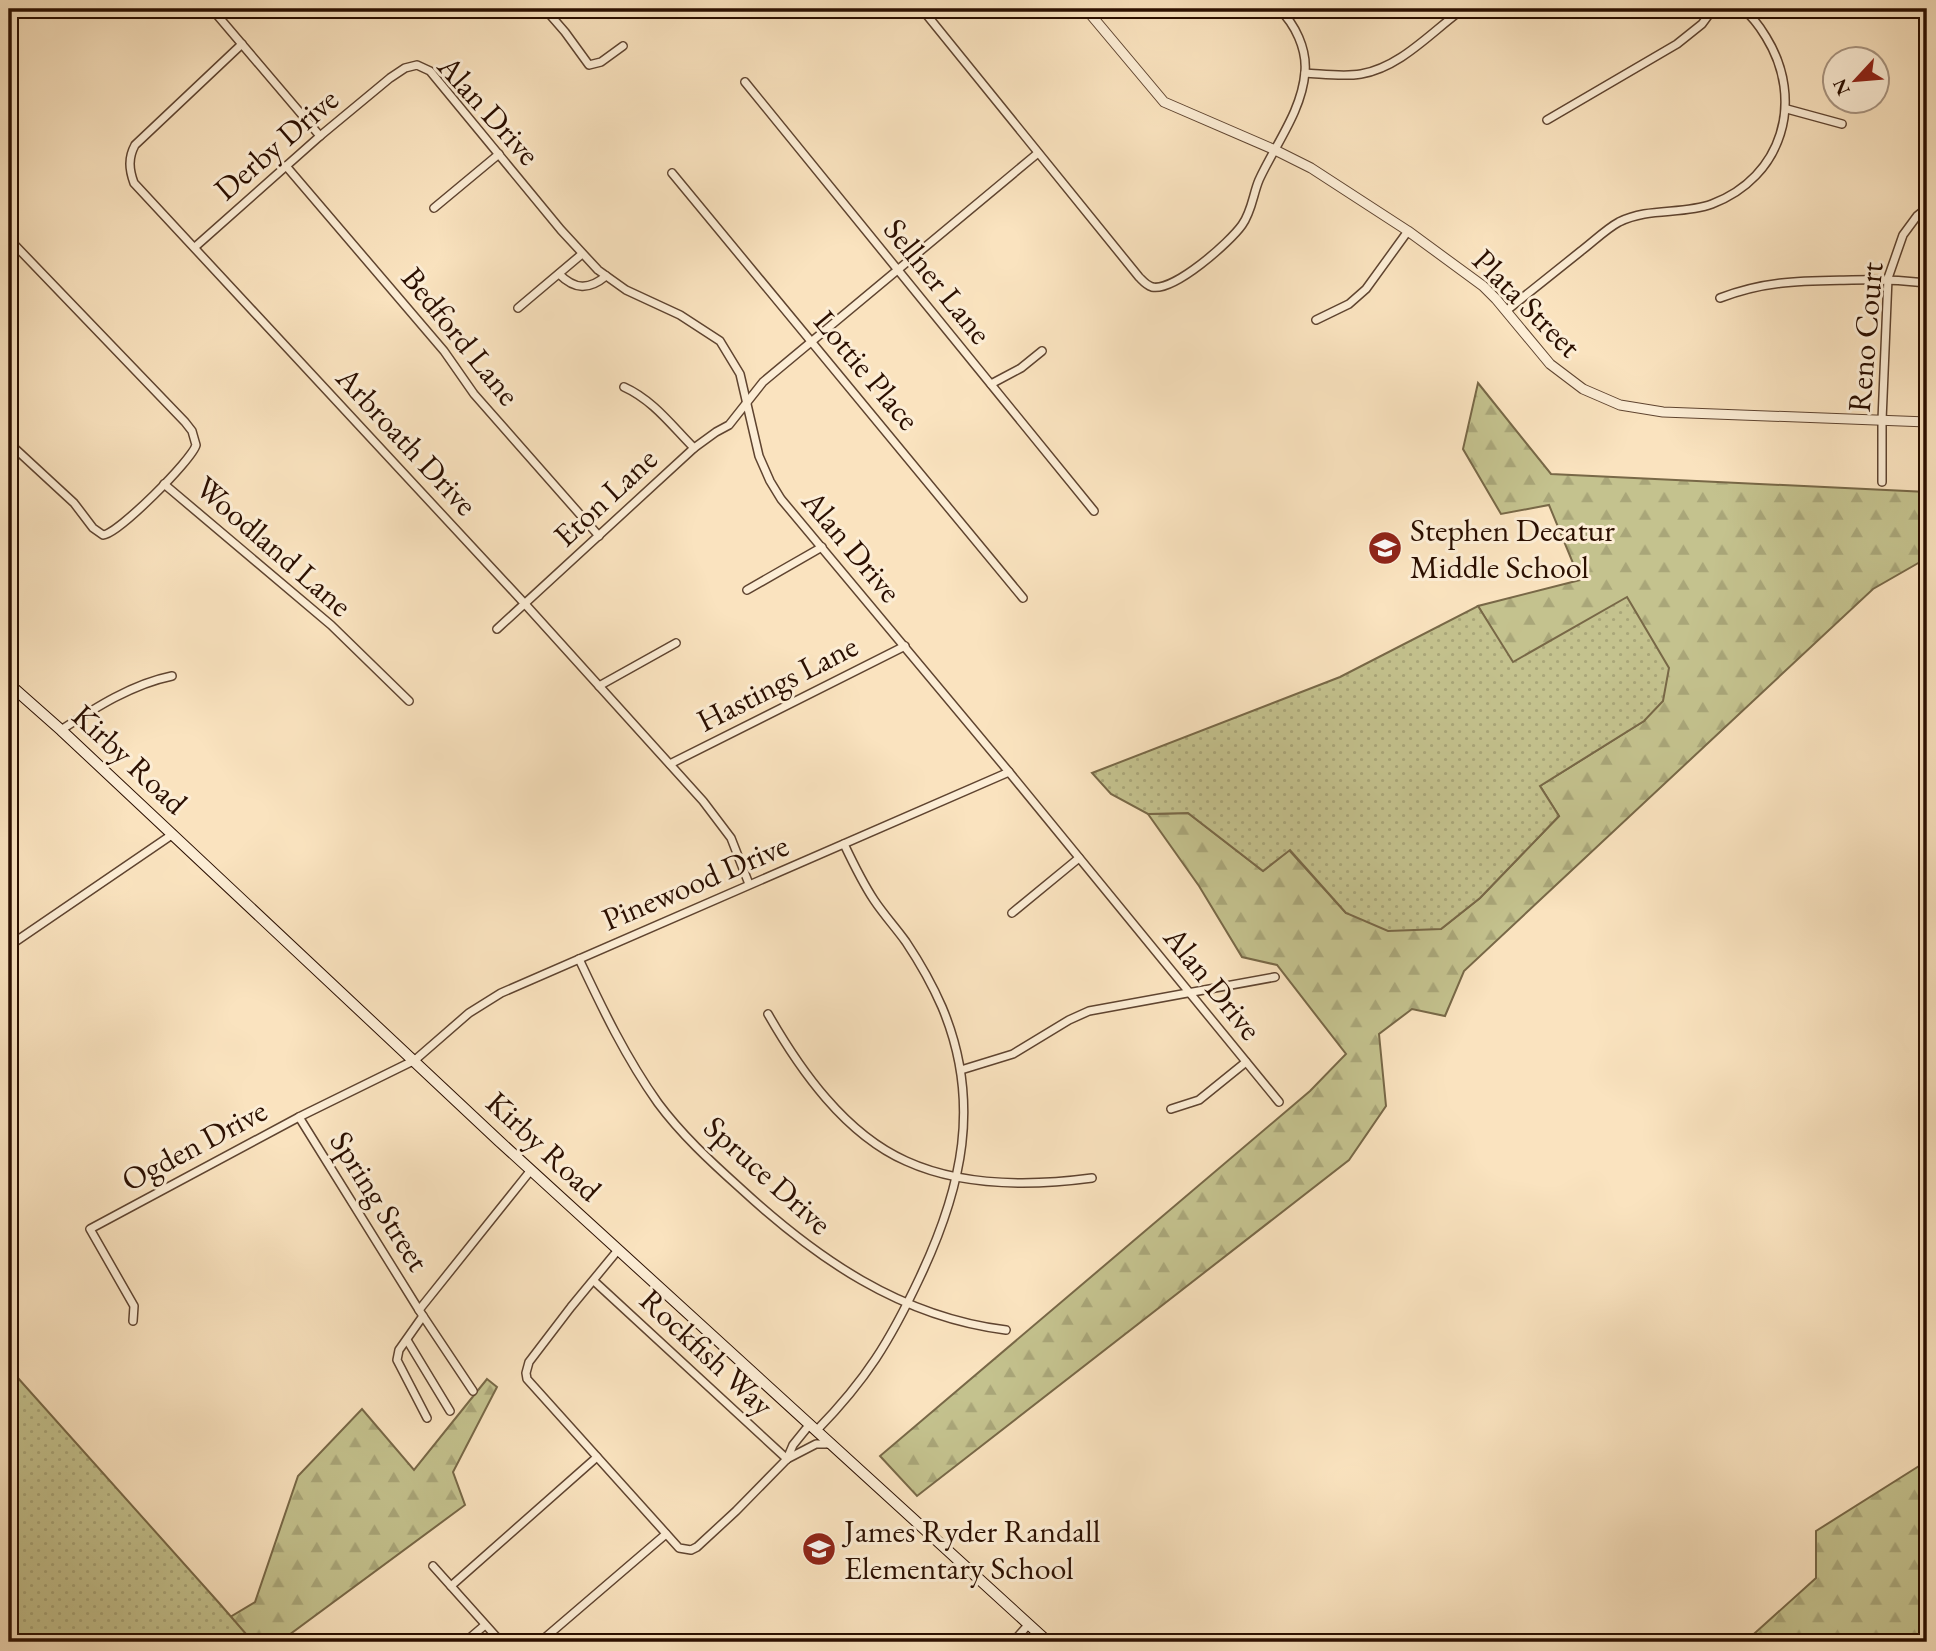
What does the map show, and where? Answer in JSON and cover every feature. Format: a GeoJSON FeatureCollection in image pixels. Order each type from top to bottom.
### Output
{"type":"FeatureCollection","features":[{"type":"Feature","properties":{"kind":"main road","name":"Kirby Road"},"geometry":{"type":"LineString","coordinates":[[9,684],[531,1170],[1048,1642]]}},
{"type":"Feature","properties":{"kind":"street"},"geometry":{"type":"LineString","coordinates":[[212,9],[320,136]]}},
{"type":"Feature","properties":{"kind":"street"},"geometry":{"type":"LineString","coordinates":[[545,9],[589,65],[601,62],[623,46]]}},
{"type":"Feature","properties":{"kind":"street"},"geometry":{"type":"LineString","coordinates":[[922,9],[1147,285],[1158,287],[1180,278],[1202,262],[1227,242],[1241,226],[1248,216],[1259,181],[1297,104],[1305,73],[1301,44],[1295,29],[1279,9]]}},
{"type":"Feature","properties":{"kind":"street","name":"Plata Street"},"geometry":{"type":"LineString","coordinates":[[1086,9],[1164,102],[1275,150],[1334,182],[1408,231],[1467,272],[1496,299],[1550,364],[1583,389],[1620,405],[1663,412],[1927,422]]}},
{"type":"Feature","properties":{"kind":"street"},"geometry":{"type":"LineString","coordinates":[[1305,73],[1338,76],[1361,74],[1382,68],[1406,54],[1463,9]]}},
{"type":"Feature","properties":{"kind":"street"},"geometry":{"type":"LineString","coordinates":[[1547,120],[1678,44],[1702,24],[1713,9]]}},
{"type":"Feature","properties":{"kind":"street"},"geometry":{"type":"LineString","coordinates":[[1506,311],[1616,224],[1637,215],[1690,210],[1711,204],[1736,192],[1756,176],[1779,136],[1787,109],[1784,78],[1775,52],[1760,28],[1743,9]]}},
{"type":"Feature","properties":{"kind":"street","name":"Arbroath Drive"},"geometry":{"type":"LineString","coordinates":[[242,44],[135,145],[131,153],[130,172],[134,183],[670,764],[726,828],[749,884]]}},
{"type":"Feature","properties":{"kind":"street","name":"Alan Drive"},"geometry":{"type":"LineString","coordinates":[[390,78],[412,66],[426,68],[582,254],[606,276],[635,295],[680,315],[720,341],[740,374],[754,439],[770,481],[781,499],[1279,1102]]}},
{"type":"Feature","properties":{"kind":"street","name":"Derby Drive"},"geometry":{"type":"LineString","coordinates":[[195,247],[390,78]]}},
{"type":"Feature","properties":{"kind":"street","name":"Sellner Lane"},"geometry":{"type":"LineString","coordinates":[[745,82],[1094,511]]}},
{"type":"Feature","properties":{"kind":"street"},"geometry":{"type":"LineString","coordinates":[[1787,109],[1842,124]]}},
{"type":"Feature","properties":{"kind":"street","name":"Eton Lane"},"geometry":{"type":"LineString","coordinates":[[497,629],[694,448],[729,425],[763,382],[1038,153]]}},
{"type":"Feature","properties":{"kind":"street"},"geometry":{"type":"LineString","coordinates":[[434,208],[499,154]]}},
{"type":"Feature","properties":{"kind":"street","name":"Bedford Lane"},"geometry":{"type":"LineString","coordinates":[[286,166],[444,351],[474,394],[599,536]]}},
{"type":"Feature","properties":{"kind":"street","name":"Lottie Place"},"geometry":{"type":"LineString","coordinates":[[672,173],[1023,598]]}},
{"type":"Feature","properties":{"kind":"street","name":"Reno Court"},"geometry":{"type":"LineString","coordinates":[[1882,482],[1888,278],[1903,235],[1917,216],[1927,208]]}},
{"type":"Feature","properties":{"kind":"street"},"geometry":{"type":"LineString","coordinates":[[1316,320],[1349,304],[1366,289],[1408,231]]}},
{"type":"Feature","properties":{"kind":"street","name":"Woodland Lane"},"geometry":{"type":"LineString","coordinates":[[9,239],[192,431],[195,450],[164,484],[294,592],[409,701]]}},
{"type":"Feature","properties":{"kind":"street"},"geometry":{"type":"LineString","coordinates":[[518,308],[582,254]]}},
{"type":"Feature","properties":{"kind":"street"},"geometry":{"type":"LineString","coordinates":[[559,274],[570,284],[585,288],[606,276]]}},
{"type":"Feature","properties":{"kind":"street"},"geometry":{"type":"LineString","coordinates":[[1720,299],[1746,288],[1792,281],[1888,278],[1927,283]]}},
{"type":"Feature","properties":{"kind":"street"},"geometry":{"type":"LineString","coordinates":[[991,384],[1021,368],[1042,351]]}},
{"type":"Feature","properties":{"kind":"street"},"geometry":{"type":"LineString","coordinates":[[624,387],[650,402],[694,448]]}},
{"type":"Feature","properties":{"kind":"street"},"geometry":{"type":"LineString","coordinates":[[9,443],[74,503],[93,528],[103,535],[112,533],[164,484]]}},
{"type":"Feature","properties":{"kind":"street"},"geometry":{"type":"LineString","coordinates":[[747,590],[822,547]]}},
{"type":"Feature","properties":{"kind":"street"},"geometry":{"type":"LineString","coordinates":[[599,686],[676,643]]}},
{"type":"Feature","properties":{"kind":"street","name":"Hastings Lane"},"geometry":{"type":"LineString","coordinates":[[670,764],[905,646]]}},
{"type":"Feature","properties":{"kind":"street"},"geometry":{"type":"LineString","coordinates":[[61,730],[133,690],[172,676]]}},
{"type":"Feature","properties":{"kind":"street","name":"Pinewood Drive"},"geometry":{"type":"LineString","coordinates":[[415,1060],[453,1026],[487,1001],[1009,772]]}},
{"type":"Feature","properties":{"kind":"street"},"geometry":{"type":"LineString","coordinates":[[9,946],[173,834]]}},
{"type":"Feature","properties":{"kind":"street"},"geometry":{"type":"LineString","coordinates":[[787,1459],[793,1445],[871,1369],[908,1303],[942,1227],[958,1175],[963,1116],[961,1070],[947,1021],[927,976],[872,897],[844,844]]}},
{"type":"Feature","properties":{"kind":"street"},"geometry":{"type":"LineString","coordinates":[[1012,913],[1079,859]]}},
{"type":"Feature","properties":{"kind":"street","name":"Spruce Drive"},"geometry":{"type":"LineString","coordinates":[[579,959],[636,1070],[659,1104],[692,1143],[781,1225],[854,1276],[908,1303],[950,1320],[1006,1330]]}},
{"type":"Feature","properties":{"kind":"street"},"geometry":{"type":"LineString","coordinates":[[961,1070],[1013,1054],[1089,1011],[1275,977]]}},
{"type":"Feature","properties":{"kind":"street"},"geometry":{"type":"LineString","coordinates":[[768,1014],[790,1050],[820,1089],[864,1134],[905,1161],[994,1182],[1026,1184],[1092,1178]]}},
{"type":"Feature","properties":{"kind":"street","name":"Ogden Drive"},"geometry":{"type":"LineString","coordinates":[[133,1321],[134,1306],[90,1229],[299,1116],[415,1060]]}},
{"type":"Feature","properties":{"kind":"street"},"geometry":{"type":"LineString","coordinates":[[1171,1109],[1199,1100],[1246,1062]]}},
{"type":"Feature","properties":{"kind":"street","name":"Spring Street"},"geometry":{"type":"LineString","coordinates":[[299,1116],[421,1313],[473,1391]]}},
{"type":"Feature","properties":{"kind":"street"},"geometry":{"type":"LineString","coordinates":[[427,1418],[397,1360],[397,1354],[421,1313],[531,1170]]}},
{"type":"Feature","properties":{"kind":"street"},"geometry":{"type":"LineString","coordinates":[[618,1250],[529,1362],[527,1379],[679,1548],[691,1550],[697,1547],[787,1459],[816,1444],[832,1444]]}},
{"type":"Feature","properties":{"kind":"street","name":"Rockfish Way"},"geometry":{"type":"LineString","coordinates":[[594,1281],[787,1459]]}},
{"type":"Feature","properties":{"kind":"street"},"geometry":{"type":"LineString","coordinates":[[407,1340],[450,1410]]}},
{"type":"Feature","properties":{"kind":"street"},"geometry":{"type":"LineString","coordinates":[[451,1586],[597,1457]]}},
{"type":"Feature","properties":{"kind":"street"},"geometry":{"type":"LineString","coordinates":[[540,1642],[666,1534]]}},
{"type":"Feature","properties":{"kind":"street"},"geometry":{"type":"LineString","coordinates":[[433,1566],[501,1642]]}},
{"type":"Feature","properties":{"kind":"street"},"geometry":{"type":"LineString","coordinates":[[465,1642],[485,1625]]}},
{"type":"Feature","properties":{"kind":"street"},"geometry":{"type":"LineString","coordinates":[[1013,1642],[1028,1625]]}},
{"type":"Feature","properties":{"kind":"green space"},"geometry":{"type":"Polygon","coordinates":[[[1478,383],[1551,474],[1927,492],[1927,558],[1873,589],[1464,971],[1445,1016],[1412,1009],[1379,1034],[1386,1106],[1349,1160],[917,1496],[880,1456],[1310,1091],[1346,1054],[1277,965],[1242,957],[1199,886],[1148,814],[1188,813],[1263,871],[1289,850],[1346,913],[1441,929],[1480,898],[1559,816],[1540,786],[1644,721],[1512,663],[1478,606],[1580,580],[1549,505],[1501,514],[1463,449],[1478,383]]]}},
{"type":"Feature","properties":{"kind":"green space"},"geometry":{"type":"Polygon","coordinates":[[[1627,597],[1669,668],[1663,701],[1644,721],[1540,786],[1559,816],[1480,898],[1441,929],[1388,931],[1346,913],[1290,850],[1263,871],[1188,813],[1148,814],[1111,794],[1092,773],[1340,677],[1478,606],[1513,662],[1627,597]]]}},
{"type":"Feature","properties":{"kind":"green space"},"geometry":{"type":"Polygon","coordinates":[[[9,1368],[220,1604],[253,1642],[9,1642],[9,1368]]]}},
{"type":"Feature","properties":{"kind":"green space"},"geometry":{"type":"Polygon","coordinates":[[[487,1379],[497,1387],[453,1472],[465,1505],[289,1635],[284,1642],[9,1642],[9,1385],[190,1641],[255,1602],[298,1476],[362,1409],[414,1470],[487,1379]]]}},
{"type":"Feature","properties":{"kind":"green space"},"geometry":{"type":"Polygon","coordinates":[[[1927,1461],[1927,1642],[1745,1642],[1816,1578],[1816,1531],[1927,1461]]]}},
{"type":"Feature","properties":{"kind":"place","name":"Stephen Decatur Middle School"},"geometry":{"type":"Point","coordinates":[1385,548]}},
{"type":"Feature","properties":{"kind":"place","name":"James Ryder Randall Elementary School"},"geometry":{"type":"Point","coordinates":[819,1549]}}]}
